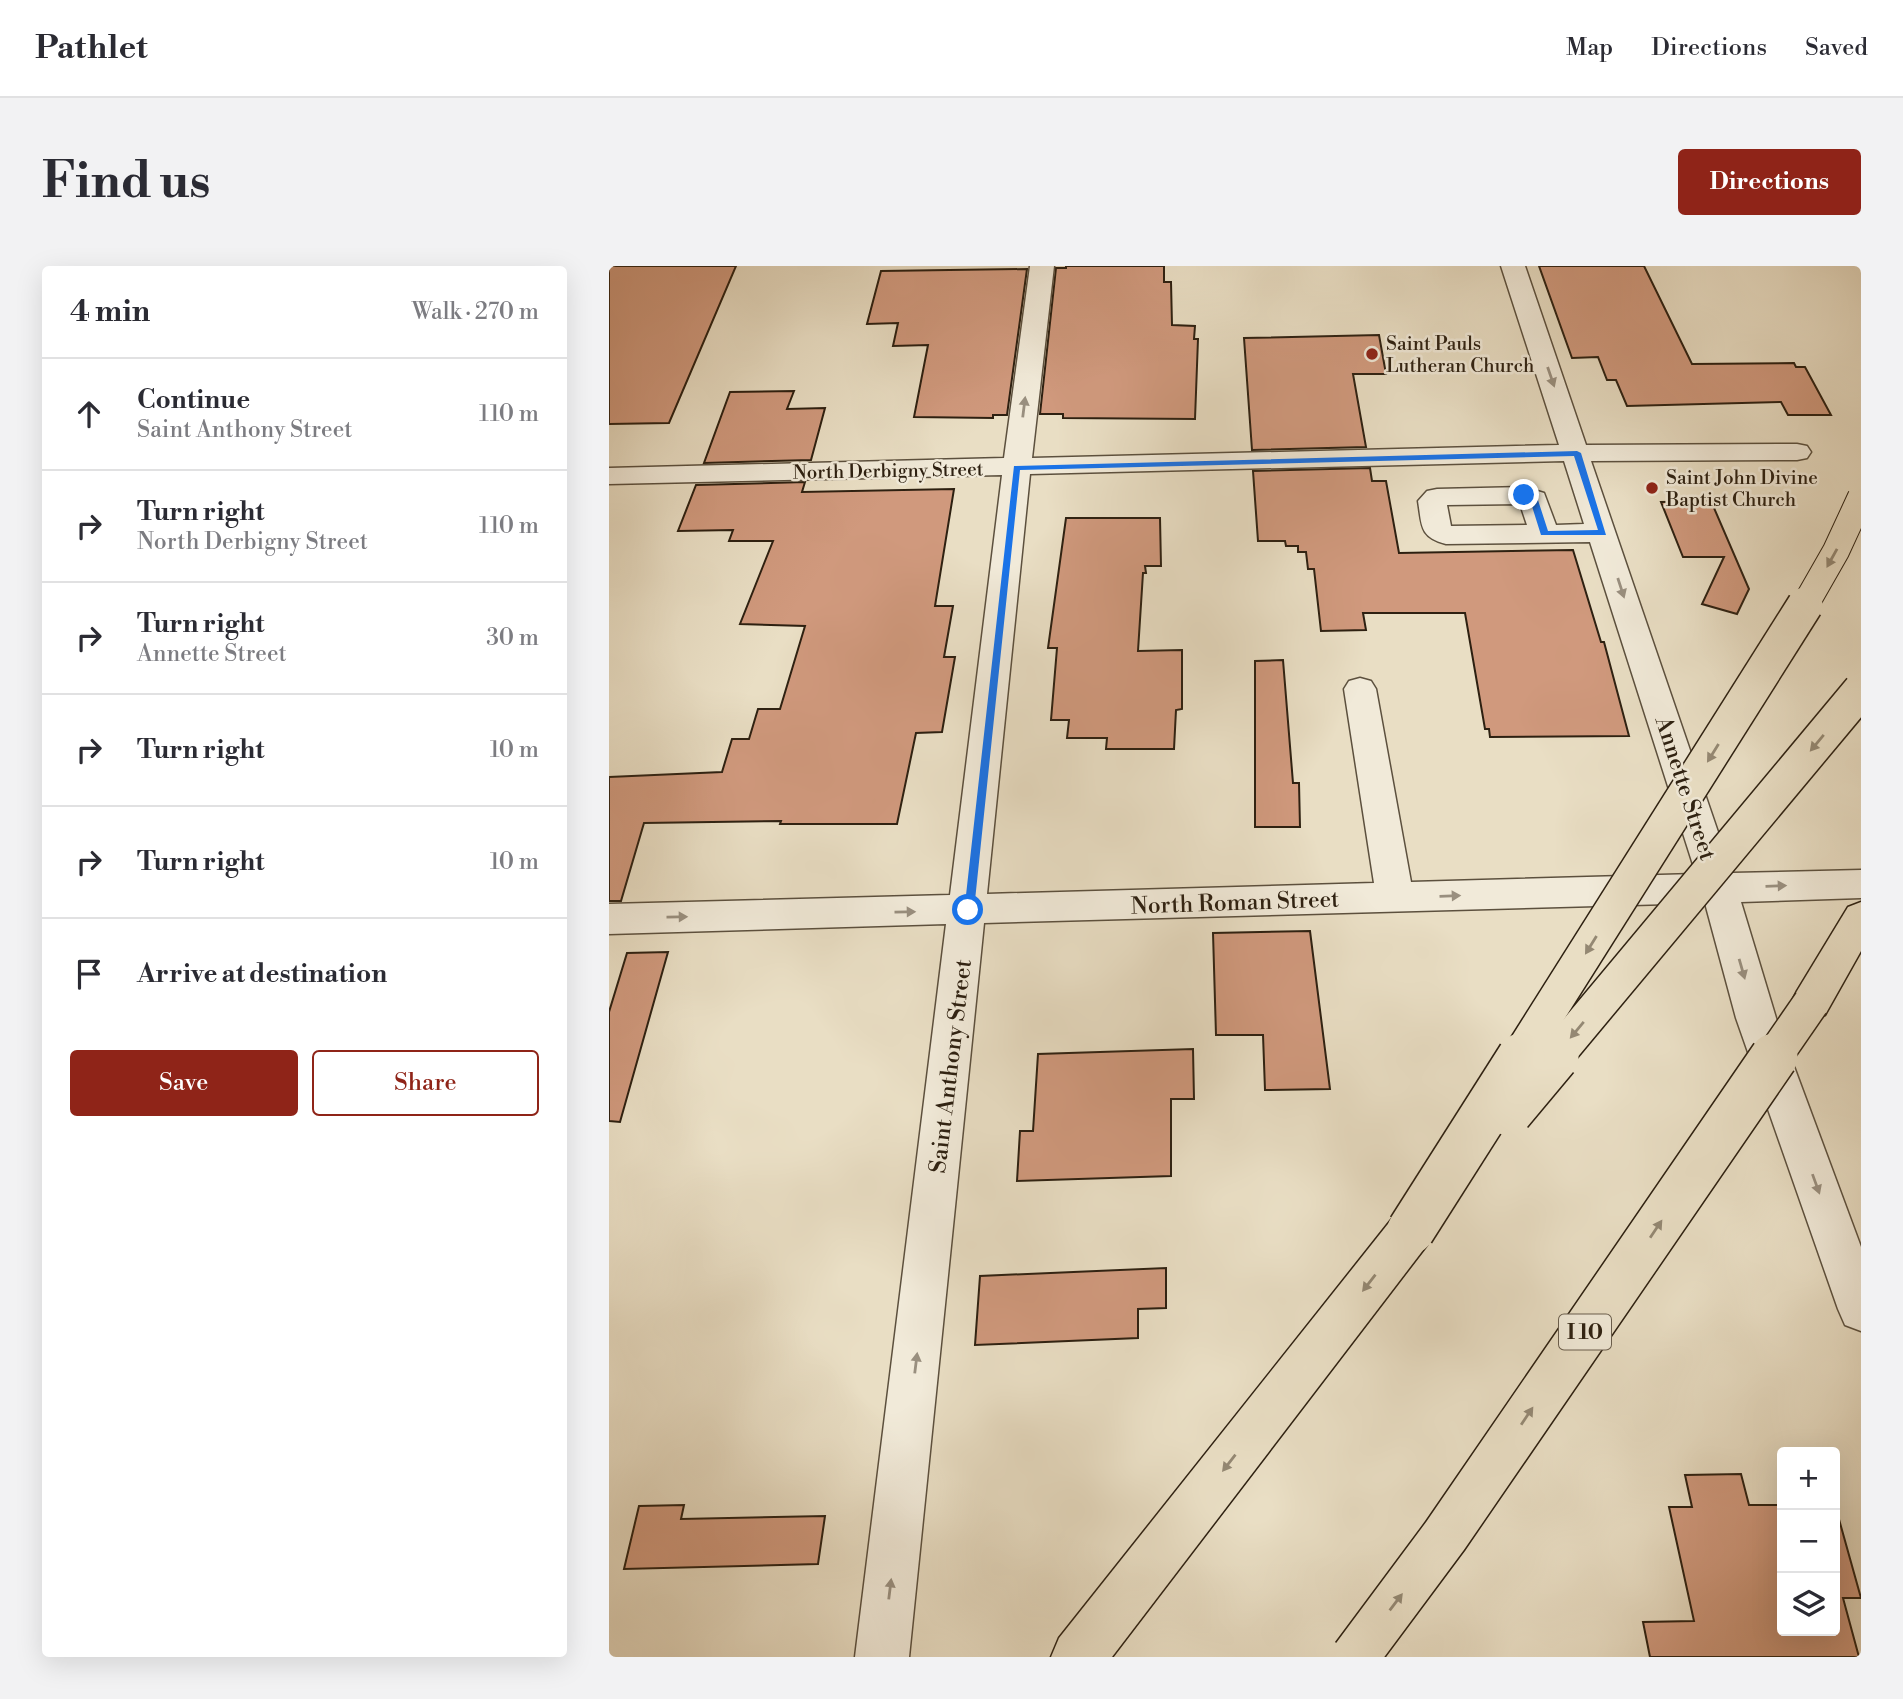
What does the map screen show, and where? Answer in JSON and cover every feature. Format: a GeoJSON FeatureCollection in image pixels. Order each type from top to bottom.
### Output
{"type":"FeatureCollection","features":[{"type":"Feature","properties":{"kind":"highway"},"geometry":{"type":"LineString","coordinates":[[1411,1230],[1794,624],[1836,551],[1861,497]]}},
{"type":"Feature","properties":{"kind":"highway"},"geometry":{"type":"LineString","coordinates":[[1078,1657],[1411,1230],[1861,690]]}},
{"type":"Feature","properties":{"kind":"highway","name":"I 10"},"geometry":{"type":"LineString","coordinates":[[1355,1657],[1445,1536],[1811,1003],[1861,917]]}},
{"type":"Feature","properties":{"kind":"highway"},"geometry":{"type":"LineString","coordinates":[[1811,1003],[1861,946]]}},
{"type":"Feature","properties":{"kind":"street","name":"Saint Anthony Street"},"geometry":{"type":"LineString","coordinates":[[882,1657],[1042,266]]}},
{"type":"Feature","properties":{"kind":"street","name":"Annette Street"},"geometry":{"type":"LineString","coordinates":[[1513,266],[1719,888],[1756,1018],[1861,1310]]}},
{"type":"Feature","properties":{"kind":"street","name":"North Derbigny Street"},"geometry":{"type":"LineString","coordinates":[[609,476],[1577,453],[1797,452]]}},
{"type":"Feature","properties":{"kind":"street"},"geometry":{"type":"LineString","coordinates":[[1544,534],[1603,533]]}},
{"type":"Feature","properties":{"kind":"street"},"geometry":{"type":"LineString","coordinates":[[1360,690],[1395,898]]}},
{"type":"Feature","properties":{"kind":"street","name":"North Roman Street"},"geometry":{"type":"LineString","coordinates":[[609,919],[1861,884]]}},
{"type":"Feature","properties":{"kind":"building"},"geometry":{"type":"Polygon","coordinates":[[[609,266],[736,266],[669,423],[609,424],[609,266]]]}},
{"type":"Feature","properties":{"kind":"building"},"geometry":{"type":"Polygon","coordinates":[[[1164,266],[1164,282],[1171,282],[1172,325],[1195,326],[1194,339],[1198,339],[1195,419],[1063,418],[1063,414],[1040,414],[1056,268],[1164,266]]]}},
{"type":"Feature","properties":{"kind":"building"},"geometry":{"type":"Polygon","coordinates":[[[1539,266],[1644,266],[1692,364],[1794,363],[1796,367],[1805,367],[1831,415],[1788,415],[1781,402],[1627,406],[1616,380],[1607,380],[1598,357],[1572,358],[1539,266]]]}},
{"type":"Feature","properties":{"kind":"building"},"geometry":{"type":"Polygon","coordinates":[[[1027,269],[1007,415],[993,415],[993,418],[914,417],[928,345],[893,346],[898,323],[867,324],[881,271],[1027,269]]]}},
{"type":"Feature","properties":{"kind":"building"},"geometry":{"type":"Polygon","coordinates":[[[1379,335],[1386,374],[1353,374],[1366,447],[1252,450],[1244,338],[1379,335]]]}},
{"type":"Feature","properties":{"kind":"building"},"geometry":{"type":"Polygon","coordinates":[[[794,391],[787,409],[825,408],[811,460],[704,463],[730,392],[794,391]]]}},
{"type":"Feature","properties":{"kind":"building"},"geometry":{"type":"Polygon","coordinates":[[[1370,468],[1372,481],[1386,481],[1399,553],[1573,550],[1601,642],[1604,642],[1629,736],[1490,737],[1489,729],[1485,729],[1465,613],[1363,613],[1366,630],[1321,631],[1314,569],[1308,569],[1306,552],[1298,552],[1298,546],[1286,546],[1285,541],[1258,541],[1253,471],[1370,468]]]}},
{"type":"Feature","properties":{"kind":"building"},"geometry":{"type":"Polygon","coordinates":[[[805,482],[802,492],[954,489],[935,606],[953,606],[944,657],[955,657],[942,732],[916,733],[897,824],[780,824],[781,821],[644,823],[621,901],[609,901],[609,777],[722,772],[732,739],[749,739],[758,709],[780,709],[805,626],[740,624],[773,541],[729,541],[733,530],[678,531],[696,485],[805,482]]]}},
{"type":"Feature","properties":{"kind":"building"},"geometry":{"type":"Polygon","coordinates":[[[1711,501],[1749,589],[1737,614],[1702,604],[1724,557],[1683,557],[1661,502],[1711,501]]]}},
{"type":"Feature","properties":{"kind":"building"},"geometry":{"type":"Polygon","coordinates":[[[1066,518],[1160,518],[1161,566],[1145,566],[1146,573],[1143,573],[1138,651],[1182,650],[1182,709],[1176,710],[1174,749],[1106,749],[1107,738],[1067,738],[1069,720],[1051,720],[1057,648],[1048,648],[1066,518]]]}},
{"type":"Feature","properties":{"kind":"building"},"geometry":{"type":"Polygon","coordinates":[[[1283,660],[1293,783],[1299,783],[1300,827],[1255,827],[1255,661],[1283,660]]]}},
{"type":"Feature","properties":{"kind":"building"},"geometry":{"type":"Polygon","coordinates":[[[1310,931],[1330,1089],[1265,1090],[1263,1035],[1216,1035],[1213,933],[1310,931]]]}},
{"type":"Feature","properties":{"kind":"building"},"geometry":{"type":"Polygon","coordinates":[[[668,952],[620,1122],[609,1121],[609,1012],[627,953],[668,952]]]}},
{"type":"Feature","properties":{"kind":"building"},"geometry":{"type":"Polygon","coordinates":[[[1193,1049],[1194,1099],[1171,1099],[1171,1176],[1017,1181],[1020,1131],[1033,1131],[1038,1054],[1193,1049]]]}},
{"type":"Feature","properties":{"kind":"building"},"geometry":{"type":"Polygon","coordinates":[[[1166,1268],[1166,1308],[1138,1309],[1138,1338],[975,1345],[980,1276],[1166,1268]]]}},
{"type":"Feature","properties":{"kind":"building"},"geometry":{"type":"Polygon","coordinates":[[[1741,1474],[1749,1505],[1777,1505],[1777,1636],[1840,1636],[1840,1523],[1861,1598],[1843,1598],[1859,1657],[1650,1657],[1643,1622],[1694,1621],[1669,1507],[1692,1507],[1685,1475],[1741,1474]]]}},
{"type":"Feature","properties":{"kind":"building"},"geometry":{"type":"Polygon","coordinates":[[[684,1505],[681,1519],[825,1516],[818,1564],[624,1569],[639,1506],[684,1505]]]}},
{"type":"Feature","properties":{"kind":"place","name":"Saint Pauls Lutheran Church"},"geometry":{"type":"Point","coordinates":[1372,354]}},
{"type":"Feature","properties":{"kind":"place","name":"Saint John Divine Baptist Church"},"geometry":{"type":"Point","coordinates":[1652,488]}},
{"type":"Feature","properties":{"kind":"route"},"geometry":{"type":"LineString","coordinates":[[968,910],[1017,467],[1577,453],[1603,533],[1544,534],[1534,499],[1524,495]]}}]}
